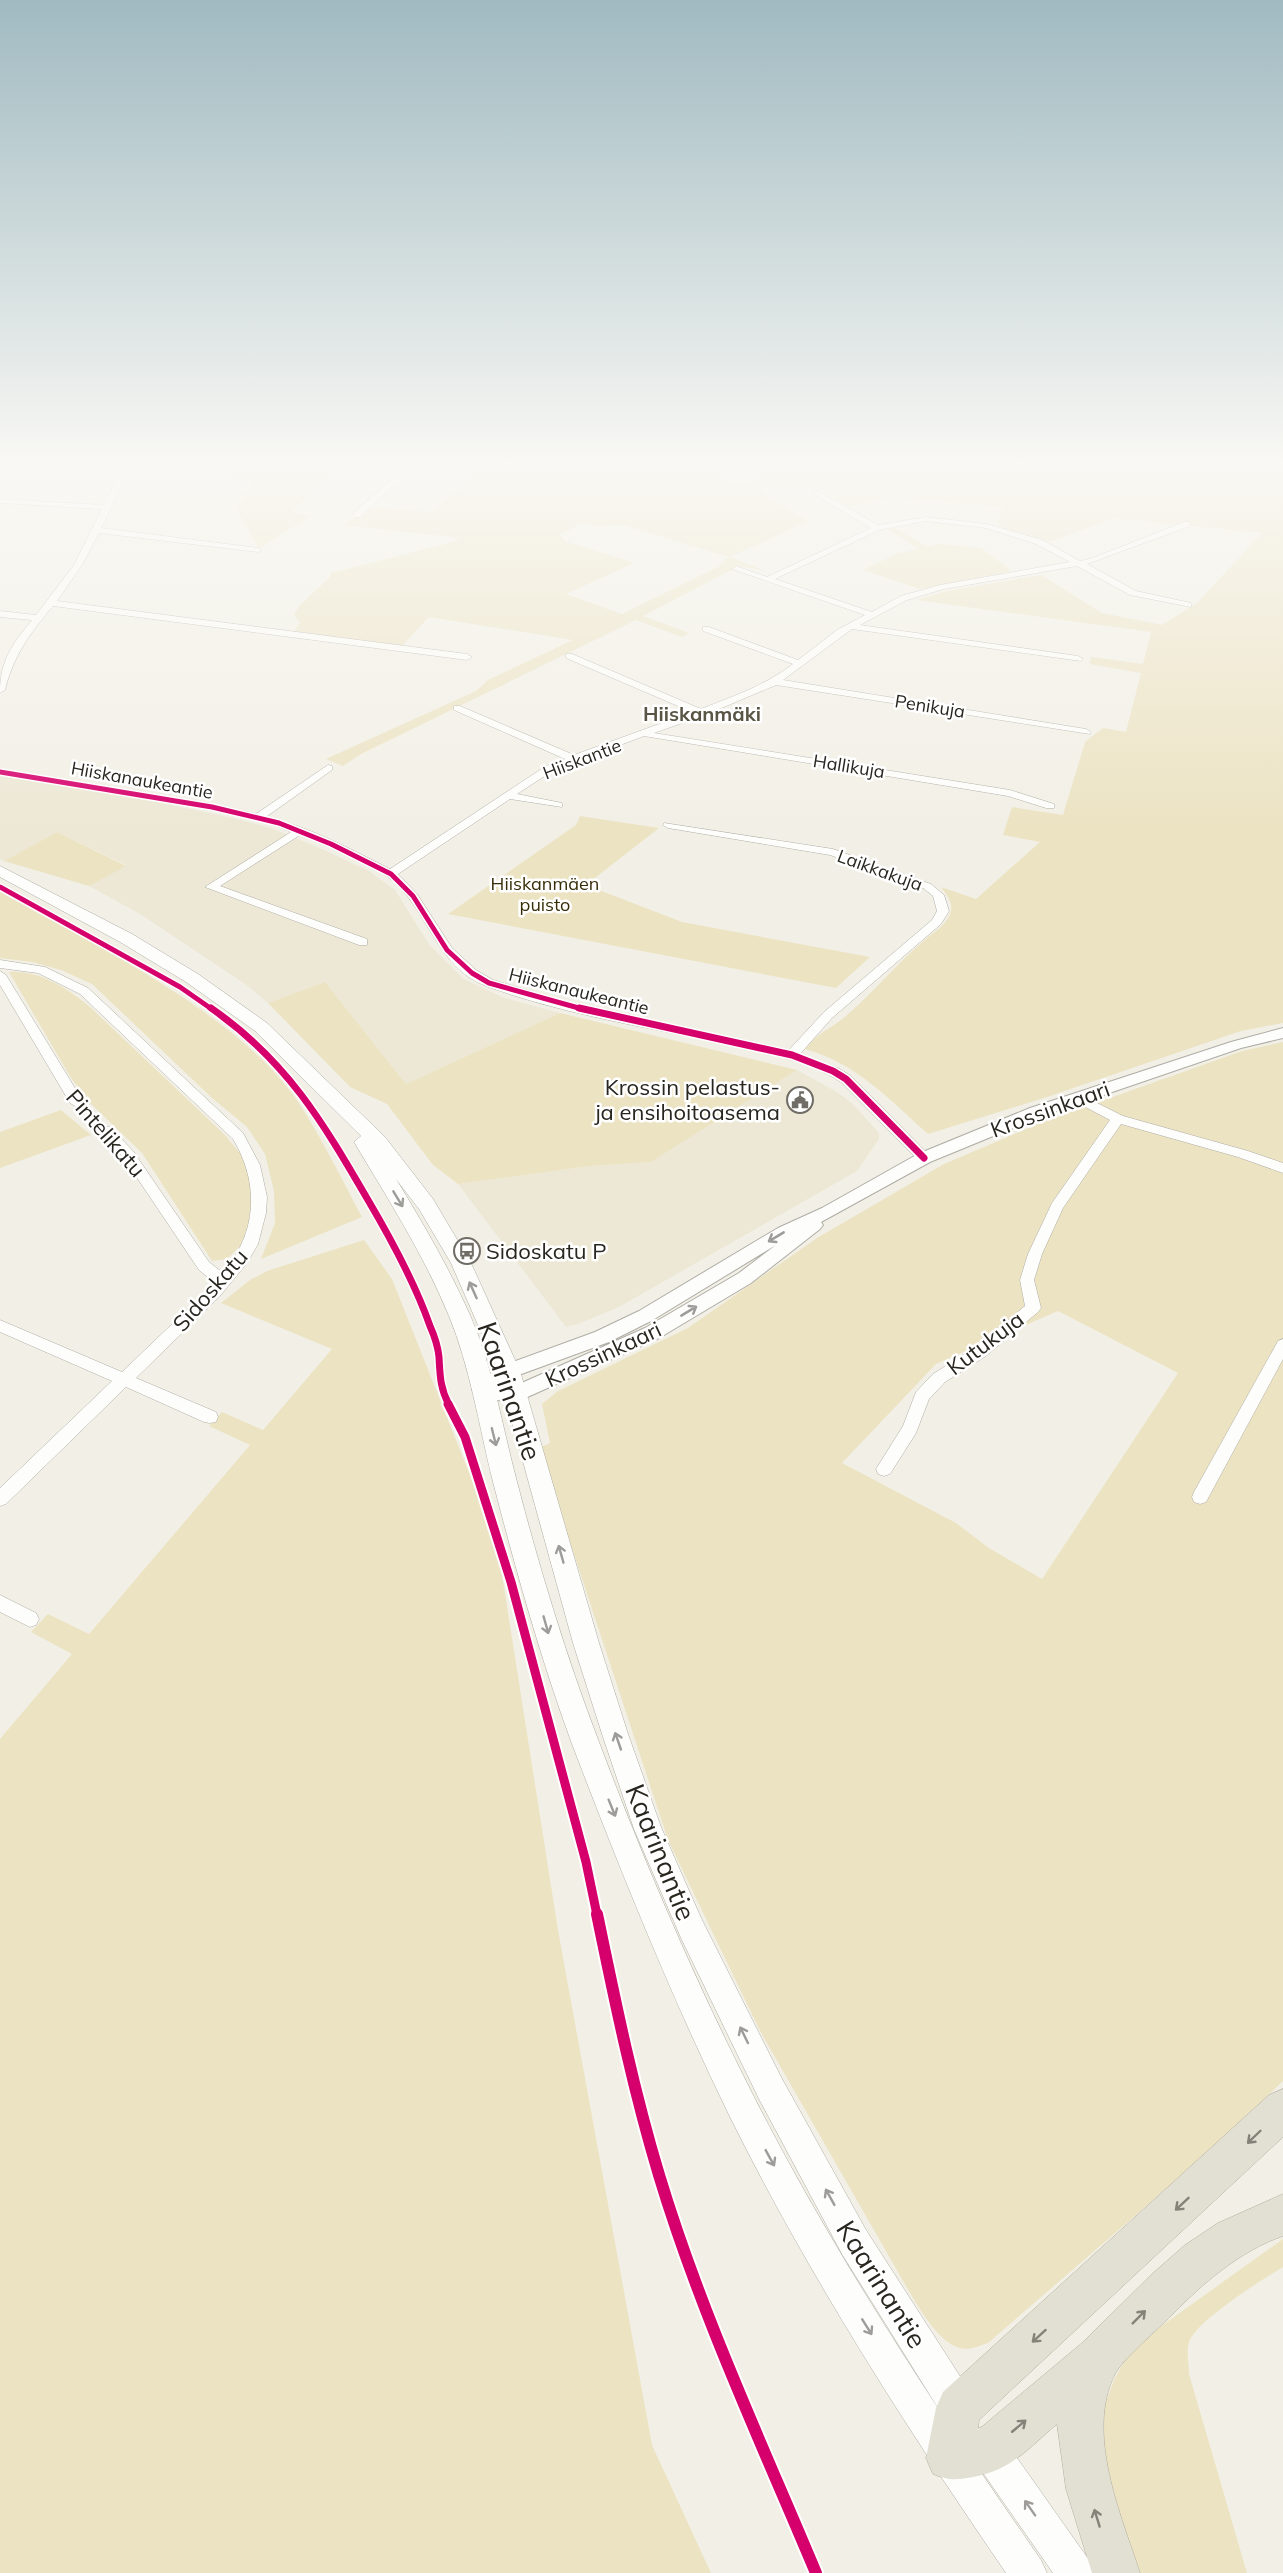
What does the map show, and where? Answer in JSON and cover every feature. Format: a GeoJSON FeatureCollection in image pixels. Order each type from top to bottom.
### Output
{"type":"FeatureCollection","features":[{"type":"Feature","properties":{"kind":"highway"},"geometry":{"type":"LineString","coordinates":[[1283,2109],[959,2408],[970,2454],[1098,2359],[1167,2289],[1200,2260],[1233,2238],[1269,2220],[1283,2216]]}},
{"type":"Feature","properties":{"kind":"highway"},"geometry":{"type":"LineString","coordinates":[[1098,2359],[1081,2406],[1080,2424],[1089,2489],[1116,2573]]}},
{"type":"Feature","properties":{"kind":"main road","name":"Kaarinantie"},"geometry":{"type":"LineString","coordinates":[[0,871],[126,938],[192,978],[261,1027],[333,1097],[365,1144],[417,1230],[460,1316],[503,1385],[648,1829],[691,1928],[770,2088],[854,2242],[959,2408]]}},
{"type":"Feature","properties":{"kind":"main road","name":"Kaarinantie"},"geometry":{"type":"LineString","coordinates":[[503,1385],[514,1516],[553,1650],[585,1742],[665,1942],[742,2107],[829,2266],[970,2454],[1076,2573]]}},
{"type":"Feature","properties":{"kind":"main road","name":"Kaarinantie"},"geometry":{"type":"LineString","coordinates":[[970,2454],[1028,2573]]}},
{"type":"Feature","properties":{"kind":"street"},"geometry":{"type":"LineString","coordinates":[[0,690],[7,664],[23,635],[64,586]]}},
{"type":"Feature","properties":{"kind":"street"},"geometry":{"type":"LineString","coordinates":[[785,586],[870,614]]}},
{"type":"Feature","properties":{"kind":"street","name":"Hiiskantie"},"geometry":{"type":"LineString","coordinates":[[391,874],[541,773],[745,697],[775,682],[850,626],[870,614],[904,598],[950,586]]}},
{"type":"Feature","properties":{"kind":"street"},"geometry":{"type":"LineString","coordinates":[[1121,586],[1133,593],[1188,605]]}},
{"type":"Feature","properties":{"kind":"street"},"geometry":{"type":"LineString","coordinates":[[50,603],[467,657]]}},
{"type":"Feature","properties":{"kind":"street"},"geometry":{"type":"LineString","coordinates":[[0,614],[37,618]]}},
{"type":"Feature","properties":{"kind":"street"},"geometry":{"type":"LineString","coordinates":[[850,626],[1078,659]]}},
{"type":"Feature","properties":{"kind":"street"},"geometry":{"type":"LineString","coordinates":[[706,630],[799,663]]}},
{"type":"Feature","properties":{"kind":"street"},"geometry":{"type":"LineString","coordinates":[[569,656],[702,713]]}},
{"type":"Feature","properties":{"kind":"street","name":"Penikuja"},"geometry":{"type":"LineString","coordinates":[[775,682],[1086,732]]}},
{"type":"Feature","properties":{"kind":"street"},"geometry":{"type":"LineString","coordinates":[[457,708],[574,759]]}},
{"type":"Feature","properties":{"kind":"street","name":"Hallikuja"},"geometry":{"type":"LineString","coordinates":[[646,734],[670,740],[815,760],[1018,795],[1050,806]]}},
{"type":"Feature","properties":{"kind":"street"},"geometry":{"type":"LineString","coordinates":[[259,817],[328,768]]}},
{"type":"Feature","properties":{"kind":"street","name":"Hiiskanaukeantie"},"geometry":{"type":"LineString","coordinates":[[0,772],[157,797],[259,817],[300,831],[391,874],[413,896],[447,950],[472,973],[489,983],[568,1006],[792,1055],[833,1071],[846,1079],[924,1158]]}},
{"type":"Feature","properties":{"kind":"street"},"geometry":{"type":"LineString","coordinates":[[509,796],[558,805]]}},
{"type":"Feature","properties":{"kind":"street","name":"Laikkakuja"},"geometry":{"type":"LineString","coordinates":[[668,825],[821,849],[920,883],[933,890],[941,900],[943,911],[937,922],[828,1015],[792,1055]]}},
{"type":"Feature","properties":{"kind":"street"},"geometry":{"type":"LineString","coordinates":[[300,831],[211,887],[363,942]]}},
{"type":"Feature","properties":{"kind":"street","name":"Sidoskatu"},"geometry":{"type":"LineString","coordinates":[[0,964],[41,970],[84,991],[238,1136],[249,1152],[256,1169],[260,1206],[251,1242],[242,1259],[224,1282],[0,1499]]}},
{"type":"Feature","properties":{"kind":"street","name":"Pintelikatu"},"geometry":{"type":"LineString","coordinates":[[0,975],[77,1103]]}},
{"type":"Feature","properties":{"kind":"street","name":"Krossinkaari"},"geometry":{"type":"LineString","coordinates":[[503,1385],[652,1334],[745,1278],[795,1241],[828,1212],[924,1158],[1036,1112],[1236,1045],[1283,1033]]}},
{"type":"Feature","properties":{"kind":"street"},"geometry":{"type":"LineString","coordinates":[[1079,1098],[1118,1119],[1243,1154],[1283,1168]]}},
{"type":"Feature","properties":{"kind":"street","name":"Kutukuja"},"geometry":{"type":"LineString","coordinates":[[884,1469],[910,1428],[922,1396],[939,1378],[981,1352],[1033,1308],[1028,1280],[1035,1254],[1057,1207],[1118,1119]]}},
{"type":"Feature","properties":{"kind":"street","name":"Pintelikatu"},"geometry":{"type":"LineString","coordinates":[[105,1130],[128,1154],[204,1266],[224,1282]]}},
{"type":"Feature","properties":{"kind":"street"},"geometry":{"type":"LineString","coordinates":[[0,1326],[210,1417]]}},
{"type":"Feature","properties":{"kind":"street"},"geometry":{"type":"LineString","coordinates":[[1200,1497],[1283,1345]]}},
{"type":"Feature","properties":{"kind":"street"},"geometry":{"type":"LineString","coordinates":[[0,1603],[30,1619]]}},
{"type":"Feature","properties":{"kind":"shaded area"},"geometry":{"type":"Polygon","coordinates":[[[0,776],[123,795],[229,817],[271,828],[322,849],[369,871],[395,890],[429,944],[464,979],[502,997],[560,1013],[406,1084],[325,982],[268,1003],[245,984],[140,914],[89,886],[126,865],[57,832],[4,861],[0,859],[0,776]]]}},
{"type":"Feature","properties":{"kind":"shaded area"},"geometry":{"type":"Polygon","coordinates":[[[797,1070],[837,1092],[853,1104],[879,1133],[879,1139],[857,1171],[619,1307],[578,1324],[566,1327],[458,1184],[590,1166],[651,1162],[797,1070]]]}},
{"type":"Feature","properties":{"kind":"green space"},"geometry":{"type":"Polygon","coordinates":[[[320,586],[583,586],[566,594],[622,614],[679,586],[700,586],[643,616],[689,633],[682,637],[636,620],[361,754],[343,766],[326,759],[476,691],[488,680],[573,640],[429,617],[401,647],[294,631],[300,623],[294,615],[300,605],[320,586]]]}},
{"type":"Feature","properties":{"kind":"green space"},"geometry":{"type":"Polygon","coordinates":[[[911,586],[935,586],[920,589],[911,586]]]}},
{"type":"Feature","properties":{"kind":"green space"},"geometry":{"type":"Polygon","coordinates":[[[976,586],[1059,586],[1102,613],[1162,625],[1197,603],[1213,586],[1283,586],[1283,1023],[1241,1031],[1047,1097],[928,1134],[885,1095],[856,1073],[824,1055],[805,1049],[814,1039],[842,1020],[944,923],[951,911],[951,904],[941,887],[976,899],[1040,842],[1003,835],[1012,807],[1063,815],[1085,742],[1103,728],[1126,732],[1141,673],[1090,664],[1091,657],[1143,664],[1151,632],[916,600],[976,586]]]}},
{"type":"Feature","properties":{"kind":"green space","name":"Hiiskanmäen puisto"},"geometry":{"type":"Polygon","coordinates":[[[580,816],[659,828],[586,885],[682,922],[870,957],[836,988],[448,914],[576,825],[580,816]]]}},
{"type":"Feature","properties":{"kind":"green space"},"geometry":{"type":"Polygon","coordinates":[[[57,832],[126,866],[89,886],[4,861],[57,832]]]}},
{"type":"Feature","properties":{"kind":"green space"},"geometry":{"type":"Polygon","coordinates":[[[0,892],[163,984],[242,1041],[274,1072],[300,1105],[362,1217],[261,1259],[275,1223],[274,1191],[265,1154],[247,1127],[212,1098],[92,984],[61,970],[32,962],[0,958],[0,892]]]}},
{"type":"Feature","properties":{"kind":"green space"},"geometry":{"type":"Polygon","coordinates":[[[9,972],[42,977],[62,987],[89,1006],[225,1135],[247,1162],[254,1187],[252,1217],[241,1245],[227,1259],[212,1261],[142,1153],[90,1103],[71,1078],[9,972]]]}},
{"type":"Feature","properties":{"kind":"green space"},"geometry":{"type":"Polygon","coordinates":[[[325,982],[406,1084],[560,1013],[797,1070],[651,1162],[590,1166],[458,1184],[433,1165],[387,1104],[350,1087],[268,1003],[325,982]]]}},
{"type":"Feature","properties":{"kind":"green space"},"geometry":{"type":"Polygon","coordinates":[[[1283,1042],[1283,2081],[1218,2144],[988,2343],[965,2349],[956,2347],[940,2335],[910,2293],[760,2031],[668,1840],[539,1448],[550,1443],[542,1404],[558,1391],[688,1328],[817,1238],[944,1164],[1045,1121],[1242,1051],[1283,1042]],[[1058,1311],[936,1364],[842,1463],[956,1523],[989,1548],[1042,1579],[1178,1373],[1058,1311]]]}},
{"type":"Feature","properties":{"kind":"green space"},"geometry":{"type":"Polygon","coordinates":[[[61,1110],[91,1135],[0,1168],[0,1132],[61,1110]]]}},
{"type":"Feature","properties":{"kind":"green space"},"geometry":{"type":"Polygon","coordinates":[[[364,1240],[392,1279],[497,1543],[558,1930],[652,2445],[711,2573],[0,2573],[0,1739],[72,1654],[31,1632],[48,1614],[89,1634],[250,1445],[209,1426],[222,1412],[263,1430],[332,1349],[221,1303],[250,1280],[267,1271],[364,1240]]]}},
{"type":"Feature","properties":{"kind":"green space"},"geometry":{"type":"Polygon","coordinates":[[[1283,2239],[1283,2267],[1217,2312],[1194,2333],[1188,2346],[1189,2374],[1247,2573],[1139,2573],[1100,2454],[1102,2412],[1114,2380],[1132,2347],[1283,2239]]]}},
{"type":"Feature","properties":{"kind":"cycle path"},"geometry":{"type":"LineString","coordinates":[[0,772],[212,807],[279,823],[331,844],[391,874],[413,896],[447,950],[472,973],[489,983],[568,1006],[792,1055],[833,1071],[846,1079],[924,1158]]}},
{"type":"Feature","properties":{"kind":"cycle path"},"geometry":{"type":"LineString","coordinates":[[0,887],[180,987],[232,1023],[260,1047],[284,1071],[327,1129],[381,1222],[408,1276],[430,1325],[439,1356],[438,1373],[445,1398],[465,1437],[511,1582],[586,1862],[625,2048],[659,2175],[701,2298],[816,2573]]}},
{"type":"Feature","properties":{"kind":"place","name":"Krossin pelastus- ja ensihoitoasema"},"geometry":{"type":"Point","coordinates":[800,1100]}},
{"type":"Feature","properties":{"kind":"place","name":"Sidoskatu P"},"geometry":{"type":"Point","coordinates":[467,1251]}},
{"type":"Feature","properties":{"kind":"district","name":"Hiiskanmäki"},"geometry":{"type":"Point","coordinates":[702,713]}}]}
